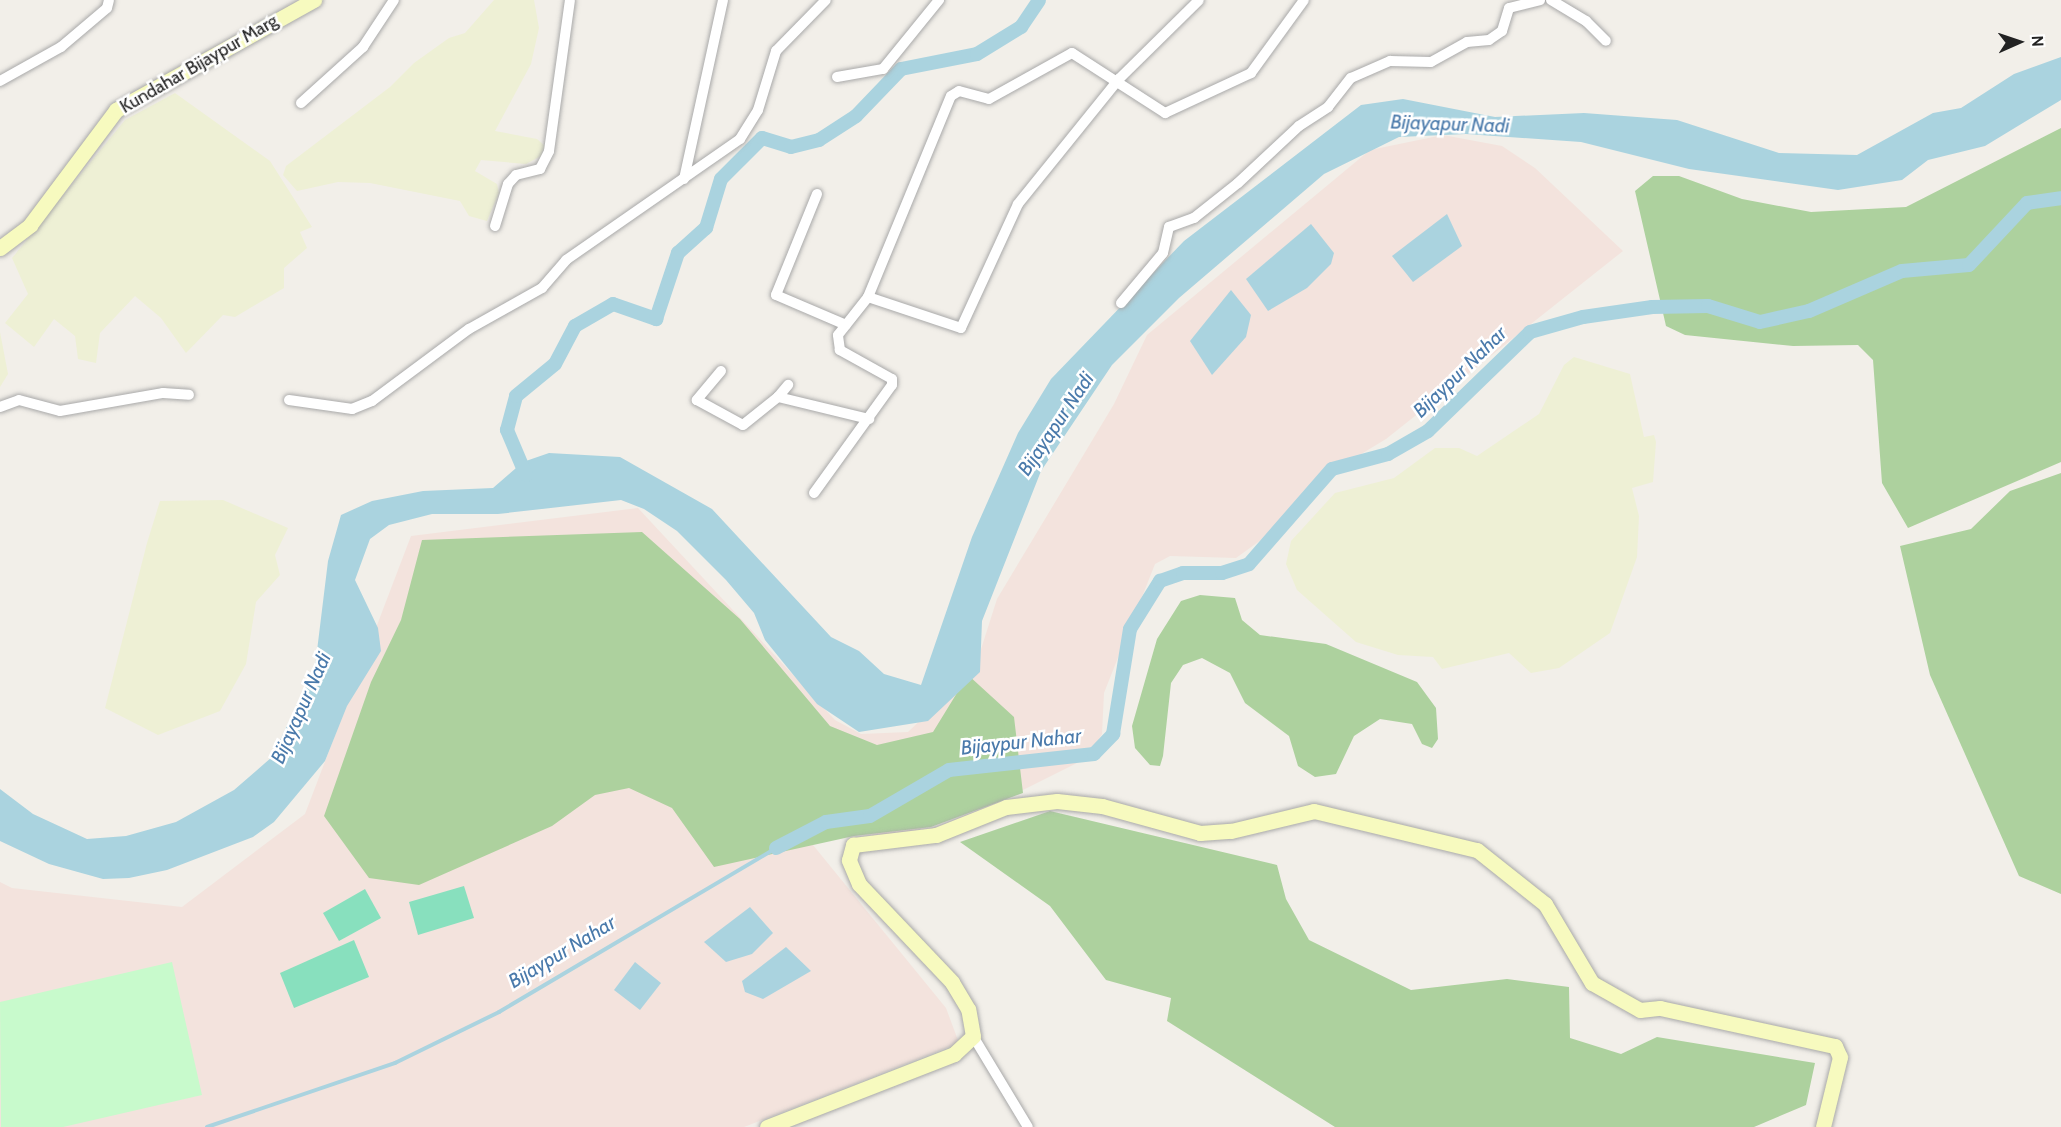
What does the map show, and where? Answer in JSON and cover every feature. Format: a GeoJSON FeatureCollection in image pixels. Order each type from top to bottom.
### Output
{"type":"FeatureCollection","features":[{"type":"Feature","properties":{"kind":"main road","name":"Kundahar Bijaypur Marg"},"geometry":{"type":"LineString","coordinates":[[0,248],[30,225],[116,110],[314,0]]}},
{"type":"Feature","properties":{"kind":"main road"},"geometry":{"type":"LineString","coordinates":[[767,1127],[954,1054],[973,1036],[968,1009],[952,982],[855,878],[849,860],[853,845],[936,835],[1006,807],[1041,801],[1102,806],[1200,833],[1231,831],[1314,811],[1477,850],[1545,904],[1592,983],[1640,1010],[1660,1008],[1835,1046],[1840,1057],[1823,1127]]}},
{"type":"Feature","properties":{"kind":"street"},"geometry":{"type":"LineString","coordinates":[[0,81],[61,47],[107,8],[109,0]]}},
{"type":"Feature","properties":{"kind":"street"},"geometry":{"type":"LineString","coordinates":[[301,103],[363,47],[394,0]]}},
{"type":"Feature","properties":{"kind":"street"},"geometry":{"type":"LineString","coordinates":[[495,226],[508,184],[516,175],[540,169],[549,151],[570,0]]}},
{"type":"Feature","properties":{"kind":"street"},"geometry":{"type":"LineString","coordinates":[[684,178],[723,0]]}},
{"type":"Feature","properties":{"kind":"street"},"geometry":{"type":"LineString","coordinates":[[289,400],[352,409],[387,393],[469,330],[542,288],[567,260],[684,178],[752,125],[776,51],[826,0]]}},
{"type":"Feature","properties":{"kind":"street"},"geometry":{"type":"LineString","coordinates":[[837,77],[883,69],[939,0]]}},
{"type":"Feature","properties":{"kind":"street"},"geometry":{"type":"LineString","coordinates":[[868,297],[961,328],[1018,204],[1119,79],[1199,0]]}},
{"type":"Feature","properties":{"kind":"street"},"geometry":{"type":"LineString","coordinates":[[814,493],[869,418],[892,379],[840,350],[838,335],[868,297],[955,93],[989,99],[1065,52],[1094,72],[1119,79],[1165,113],[1235,84],[1251,73],[1304,0]]}},
{"type":"Feature","properties":{"kind":"street"},"geometry":{"type":"LineString","coordinates":[[1121,303],[1163,253],[1169,227],[1194,218],[1238,183],[1299,126],[1328,107],[1351,78],[1390,61],[1431,62],[1467,42],[1489,40],[1500,34],[1509,8],[1540,0]]}},
{"type":"Feature","properties":{"kind":"street"},"geometry":{"type":"LineString","coordinates":[[1551,0],[1586,21],[1606,41]]}},
{"type":"Feature","properties":{"kind":"street"},"geometry":{"type":"LineString","coordinates":[[817,194],[776,295],[846,325]]}},
{"type":"Feature","properties":{"kind":"street"},"geometry":{"type":"LineString","coordinates":[[721,371],[697,400],[743,424],[778,397],[788,385]]}},
{"type":"Feature","properties":{"kind":"street"},"geometry":{"type":"LineString","coordinates":[[0,407],[19,400],[60,411],[164,393],[189,395]]}},
{"type":"Feature","properties":{"kind":"street"},"geometry":{"type":"LineString","coordinates":[[778,397],[869,418]]}},
{"type":"Feature","properties":{"kind":"street"},"geometry":{"type":"LineString","coordinates":[[973,1036],[1028,1127]]}},
{"type":"Feature","properties":{"kind":"shaded area"},"geometry":{"type":"Polygon","coordinates":[[[1443,135],[1502,146],[1535,168],[1623,251],[1386,439],[1310,485],[1293,517],[1236,558],[1170,556],[1155,564],[1104,693],[1102,734],[1087,758],[997,803],[903,835],[840,834],[813,845],[946,1008],[959,1043],[744,1127],[0,1127],[0,882],[12,888],[182,907],[305,814],[411,536],[638,508],[835,720],[861,734],[908,732],[975,668],[997,599],[1114,404],[1147,335],[1370,150],[1443,135]]]}},
{"type":"Feature","properties":{"kind":"green space"},"geometry":{"type":"Polygon","coordinates":[[[494,0],[534,0],[539,28],[531,64],[495,131],[537,139],[545,146],[541,156],[526,164],[481,160],[475,171],[497,184],[499,193],[487,221],[469,216],[460,201],[370,183],[338,182],[297,191],[283,175],[286,166],[390,87],[414,63],[449,38],[465,33],[494,0]]]}},
{"type":"Feature","properties":{"kind":"green space"},"geometry":{"type":"Polygon","coordinates":[[[175,93],[270,161],[312,227],[300,232],[307,248],[284,268],[284,288],[235,317],[223,315],[186,353],[161,318],[135,296],[100,333],[96,363],[78,359],[75,336],[54,319],[34,347],[5,323],[28,294],[12,258],[125,120],[175,93]]]}},
{"type":"Feature","properties":{"kind":"green space"},"geometry":{"type":"Polygon","coordinates":[[[2061,128],[2061,462],[1908,528],[1882,483],[1873,360],[1858,345],[1793,346],[1685,335],[1666,326],[1635,191],[1653,176],[1679,176],[1742,199],[1811,212],[1906,207],[2061,128]]]}},
{"type":"Feature","properties":{"kind":"green space"},"geometry":{"type":"Polygon","coordinates":[[[0,332],[8,374],[0,387],[0,332]]]}},
{"type":"Feature","properties":{"kind":"green space"},"geometry":{"type":"Polygon","coordinates":[[[1574,357],[1630,374],[1644,437],[1654,435],[1656,442],[1653,482],[1632,488],[1639,516],[1637,557],[1610,633],[1559,668],[1531,673],[1509,653],[1442,669],[1433,657],[1398,655],[1356,642],[1297,590],[1286,564],[1291,541],[1335,493],[1394,478],[1435,448],[1459,448],[1477,456],[1539,414],[1564,365],[1574,357]]]}},
{"type":"Feature","properties":{"kind":"green space"},"geometry":{"type":"Polygon","coordinates":[[[2061,473],[2061,894],[2019,876],[1930,675],[1900,546],[1971,529],[2010,491],[2061,473]]]}},
{"type":"Feature","properties":{"kind":"green space"},"geometry":{"type":"Polygon","coordinates":[[[223,500],[288,528],[275,555],[280,575],[256,602],[246,664],[220,711],[158,735],[105,708],[147,543],[160,501],[223,500]]]}},
{"type":"Feature","properties":{"kind":"green space"},"geometry":{"type":"Polygon","coordinates":[[[642,532],[740,619],[830,726],[877,745],[933,732],[968,675],[1014,717],[1023,793],[931,827],[854,836],[714,867],[672,808],[629,788],[595,795],[552,826],[419,885],[369,878],[324,816],[371,682],[401,620],[422,540],[642,532]]]}},
{"type":"Feature","properties":{"kind":"green space"},"geometry":{"type":"Polygon","coordinates":[[[1200,595],[1235,598],[1242,620],[1260,635],[1326,644],[1417,682],[1436,708],[1438,739],[1432,748],[1422,744],[1412,724],[1380,719],[1354,736],[1336,774],[1315,777],[1298,766],[1289,736],[1245,703],[1230,673],[1202,658],[1183,665],[1171,683],[1163,756],[1160,766],[1150,765],[1135,748],[1132,726],[1157,639],[1181,601],[1200,595]]]}},
{"type":"Feature","properties":{"kind":"green space"},"geometry":{"type":"Polygon","coordinates":[[[1050,811],[1277,865],[1286,899],[1309,940],[1411,990],[1507,979],[1569,987],[1570,1038],[1621,1054],[1657,1037],[1815,1063],[1806,1105],[1754,1127],[1335,1127],[1167,1021],[1171,998],[1106,980],[1050,906],[960,842],[1050,811]]]}},
{"type":"Feature","properties":{"kind":"green space"},"geometry":{"type":"Polygon","coordinates":[[[464,886],[474,918],[418,935],[409,902],[464,886]]]}},
{"type":"Feature","properties":{"kind":"green space"},"geometry":{"type":"Polygon","coordinates":[[[365,889],[381,918],[339,941],[323,913],[365,889]]]}},
{"type":"Feature","properties":{"kind":"green space"},"geometry":{"type":"Polygon","coordinates":[[[354,940],[369,977],[294,1008],[280,973],[354,940]]]}},
{"type":"Feature","properties":{"kind":"green space"},"geometry":{"type":"Polygon","coordinates":[[[172,962],[202,1095],[63,1127],[1,1127],[0,1002],[172,962]]]}},
{"type":"Feature","properties":{"kind":"water","name":"Bijayapur Nadi"},"geometry":{"type":"Polygon","coordinates":[[[2061,57],[2061,100],[1985,146],[1928,160],[1902,180],[1838,190],[1689,169],[1581,142],[1466,134],[1399,137],[1324,174],[1179,298],[1112,365],[1041,471],[982,621],[980,672],[928,721],[859,732],[817,704],[765,640],[754,613],[726,580],[677,531],[644,509],[621,500],[498,514],[432,514],[389,525],[370,539],[355,580],[378,628],[381,651],[347,706],[325,761],[274,822],[253,837],[167,870],[129,878],[103,879],[49,864],[0,841],[0,789],[33,814],[87,839],[126,836],[176,822],[234,790],[272,757],[315,667],[328,561],[341,515],[372,501],[423,491],[493,488],[523,462],[549,453],[620,457],[712,509],[831,637],[859,651],[884,674],[921,685],[972,537],[1018,433],[1051,379],[1184,241],[1361,105],[1403,99],[1495,117],[1584,113],[1677,120],[1779,153],[1857,155],[1933,113],[1961,108],[2014,74],[2061,57]]]}},
{"type":"Feature","properties":{"kind":"water"},"geometry":{"type":"Polygon","coordinates":[[[1447,214],[1462,246],[1413,282],[1392,256],[1447,214]]]}},
{"type":"Feature","properties":{"kind":"water"},"geometry":{"type":"Polygon","coordinates":[[[1311,224],[1334,253],[1331,264],[1307,288],[1268,311],[1246,279],[1311,224]]]}},
{"type":"Feature","properties":{"kind":"water"},"geometry":{"type":"Polygon","coordinates":[[[1231,290],[1251,315],[1246,337],[1212,375],[1190,341],[1231,290]]]}},
{"type":"Feature","properties":{"kind":"water"},"geometry":{"type":"Polygon","coordinates":[[[750,907],[773,933],[752,954],[726,962],[704,942],[750,907]]]}},
{"type":"Feature","properties":{"kind":"water"},"geometry":{"type":"Polygon","coordinates":[[[786,947],[811,971],[763,999],[745,992],[742,981],[786,947]]]}},
{"type":"Feature","properties":{"kind":"water"},"geometry":{"type":"Polygon","coordinates":[[[635,962],[661,983],[640,1010],[614,990],[635,962]]]}},
{"type":"Feature","properties":{"kind":"waterway"},"geometry":{"type":"LineString","coordinates":[[526,475],[507,430],[516,396],[555,364],[575,326],[613,304],[656,319],[678,253],[706,228],[721,179],[762,138],[791,147],[819,140],[856,116],[901,69],[977,54],[1021,27],[1039,0]]}},
{"type":"Feature","properties":{"kind":"waterway","name":"Bijaypur Nahar"},"geometry":{"type":"LineString","coordinates":[[776,848],[826,822],[870,816],[949,770],[1094,754],[1113,734],[1130,629],[1160,581],[1183,573],[1222,573],[1249,564],[1332,469],[1388,454],[1428,431],[1530,332],[1583,317],[1652,307],[1708,306],[1760,322],[1809,311],[1902,271],[1969,265],[2027,203],[2061,198]]}},
{"type":"Feature","properties":{"kind":"waterway","name":"Bijaypur Nahar"},"geometry":{"type":"LineString","coordinates":[[207,1127],[395,1063],[499,1012],[776,848]]}}]}
